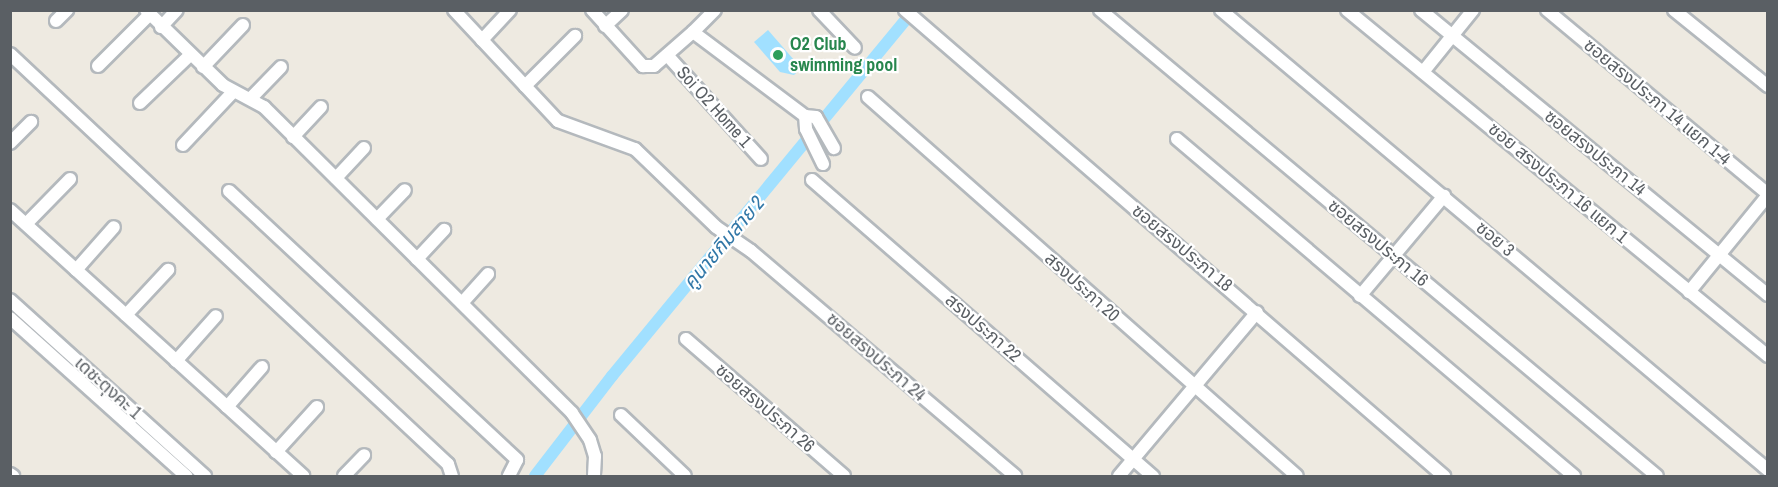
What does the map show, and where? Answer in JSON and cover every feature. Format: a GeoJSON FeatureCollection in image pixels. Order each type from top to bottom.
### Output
{"type":"FeatureCollection","features":[{"type":"Feature","properties":{"kind":"street"},"geometry":{"type":"LineString","coordinates":[[56,21],[67,10]]}},
{"type":"Feature","properties":{"kind":"street"},"geometry":{"type":"LineString","coordinates":[[162,27],[177,10]]}},
{"type":"Feature","properties":{"kind":"street","name":"ซอยสรงประภา 24"},"geometry":{"type":"LineString","coordinates":[[454,10],[560,123],[636,149],[716,227],[735,240],[1015,477]]}},
{"type":"Feature","properties":{"kind":"street"},"geometry":{"type":"LineString","coordinates":[[482,40],[510,10]]}},
{"type":"Feature","properties":{"kind":"street"},"geometry":{"type":"LineString","coordinates":[[592,10],[643,66],[654,66],[715,10]]}},
{"type":"Feature","properties":{"kind":"street"},"geometry":{"type":"LineString","coordinates":[[605,26],[622,10]]}},
{"type":"Feature","properties":{"kind":"street"},"geometry":{"type":"LineString","coordinates":[[819,10],[855,48]]}},
{"type":"Feature","properties":{"kind":"street","name":"ซอยสรงประภา 16"},"geometry":{"type":"LineString","coordinates":[[1100,10],[1657,477]]}},
{"type":"Feature","properties":{"kind":"street","name":"ซอย 3"},"geometry":{"type":"LineString","coordinates":[[1221,10],[1767,470]]}},
{"type":"Feature","properties":{"kind":"street","name":"ซอย สรงประภา 16 แยก 1"},"geometry":{"type":"LineString","coordinates":[[1347,10],[1767,356]]}},
{"type":"Feature","properties":{"kind":"street","name":"ซอยสรงประภา 14"},"geometry":{"type":"LineString","coordinates":[[1421,10],[1767,295]]}},
{"type":"Feature","properties":{"kind":"street"},"geometry":{"type":"LineString","coordinates":[[1423,72],[1473,10]]}},
{"type":"Feature","properties":{"kind":"street","name":"ซอยสรงประภา 14 แยก 1-4"},"geometry":{"type":"LineString","coordinates":[[1547,10],[1767,194]]}},
{"type":"Feature","properties":{"kind":"street"},"geometry":{"type":"LineString","coordinates":[[1674,10],[1767,86]]}},
{"type":"Feature","properties":{"kind":"street","name":"ซอยสรงประภา 18"},"geometry":{"type":"LineString","coordinates":[[906,11],[1257,312],[1444,477]]}},
{"type":"Feature","properties":{"kind":"street"},"geometry":{"type":"LineString","coordinates":[[98,66],[148,12],[190,55],[233,93],[251,98],[293,137],[572,413],[590,440],[595,456],[594,477]]}},
{"type":"Feature","properties":{"kind":"street"},"geometry":{"type":"LineString","coordinates":[[203,67],[243,25]]}},
{"type":"Feature","properties":{"kind":"street"},"geometry":{"type":"LineString","coordinates":[[693,32],[811,116],[833,146]]}},
{"type":"Feature","properties":{"kind":"street"},"geometry":{"type":"LineString","coordinates":[[525,86],[575,36]]}},
{"type":"Feature","properties":{"kind":"street"},"geometry":{"type":"LineString","coordinates":[[10,54],[448,464],[452,477]]}},
{"type":"Feature","properties":{"kind":"street"},"geometry":{"type":"LineString","coordinates":[[140,104],[190,55]]}},
{"type":"Feature","properties":{"kind":"street","name":"Soi O2 Home 1"},"geometry":{"type":"LineString","coordinates":[[667,55],[761,159]]}},
{"type":"Feature","properties":{"kind":"street"},"geometry":{"type":"LineString","coordinates":[[251,98],[281,67]]}},
{"type":"Feature","properties":{"kind":"street"},"geometry":{"type":"LineString","coordinates":[[183,145],[233,93]]}},
{"type":"Feature","properties":{"kind":"street","name":"สรงประภา 20"},"geometry":{"type":"LineString","coordinates":[[868,97],[1297,477]]}},
{"type":"Feature","properties":{"kind":"street"},"geometry":{"type":"LineString","coordinates":[[293,137],[321,107]]}},
{"type":"Feature","properties":{"kind":"street"},"geometry":{"type":"LineString","coordinates":[[811,116],[806,129],[821,160]]}},
{"type":"Feature","properties":{"kind":"street"},"geometry":{"type":"LineString","coordinates":[[10,143],[31,122]]}},
{"type":"Feature","properties":{"kind":"street"},"geometry":{"type":"LineString","coordinates":[[1177,138],[1574,477]]}},
{"type":"Feature","properties":{"kind":"street"},"geometry":{"type":"LineString","coordinates":[[336,178],[364,148]]}},
{"type":"Feature","properties":{"kind":"street"},"geometry":{"type":"LineString","coordinates":[[26,224],[70,179]]}},
{"type":"Feature","properties":{"kind":"street","name":"สรงประภา 22"},"geometry":{"type":"LineString","coordinates":[[812,180],[1153,477]]}},
{"type":"Feature","properties":{"kind":"street"},"geometry":{"type":"LineString","coordinates":[[229,190],[517,460],[509,477]]}},
{"type":"Feature","properties":{"kind":"street"},"geometry":{"type":"LineString","coordinates":[[377,219],[405,190]]}},
{"type":"Feature","properties":{"kind":"street"},"geometry":{"type":"LineString","coordinates":[[1689,292],[1720,256],[1767,194]]}},
{"type":"Feature","properties":{"kind":"street"},"geometry":{"type":"LineString","coordinates":[[1360,296],[1444,196]]}},
{"type":"Feature","properties":{"kind":"street"},"geometry":{"type":"LineString","coordinates":[[10,210],[303,477]]}},
{"type":"Feature","properties":{"kind":"street"},"geometry":{"type":"LineString","coordinates":[[76,270],[114,227]]}},
{"type":"Feature","properties":{"kind":"street"},"geometry":{"type":"LineString","coordinates":[[417,259],[444,230]]}},
{"type":"Feature","properties":{"kind":"street"},"geometry":{"type":"LineString","coordinates":[[126,315],[168,270]]}},
{"type":"Feature","properties":{"kind":"street"},"geometry":{"type":"LineString","coordinates":[[462,303],[488,274]]}},
{"type":"Feature","properties":{"kind":"street","name":"เดชะตุงคะ 1"},"geometry":{"type":"LineString","coordinates":[[10,300],[205,477]]}},
{"type":"Feature","properties":{"kind":"street"},"geometry":{"type":"LineString","coordinates":[[1119,477],[1192,386],[1257,312]]}},
{"type":"Feature","properties":{"kind":"street"},"geometry":{"type":"LineString","coordinates":[[176,361],[216,316]]}},
{"type":"Feature","properties":{"kind":"street","name":"เดชะตุงคะ 1"},"geometry":{"type":"LineString","coordinates":[[10,318],[186,477]]}},
{"type":"Feature","properties":{"kind":"street","name":"ซอยสรงประภา 26"},"geometry":{"type":"LineString","coordinates":[[686,339],[844,477]]}},
{"type":"Feature","properties":{"kind":"street"},"geometry":{"type":"LineString","coordinates":[[227,407],[262,367]]}},
{"type":"Feature","properties":{"kind":"street"},"geometry":{"type":"LineString","coordinates":[[276,452],[317,407]]}},
{"type":"Feature","properties":{"kind":"street"},"geometry":{"type":"LineString","coordinates":[[621,415],[685,477]]}},
{"type":"Feature","properties":{"kind":"street"},"geometry":{"type":"LineString","coordinates":[[344,477],[364,455]]}},
{"type":"Feature","properties":{"kind":"water","name":"O2 Club swimming pool"},"geometry":{"type":"Polygon","coordinates":[[[768,30],[801,68],[794,75],[780,72],[754,42],[768,30]]]}},
{"type":"Feature","properties":{"kind":"waterway","name":"คูนายกิมสาย 2"},"geometry":{"type":"LineString","coordinates":[[535,476],[612,376],[914,10]]}},
{"type":"Feature","properties":{"kind":"place","name":"O2 Club swimming pool"},"geometry":{"type":"Point","coordinates":[778,55]}}]}
